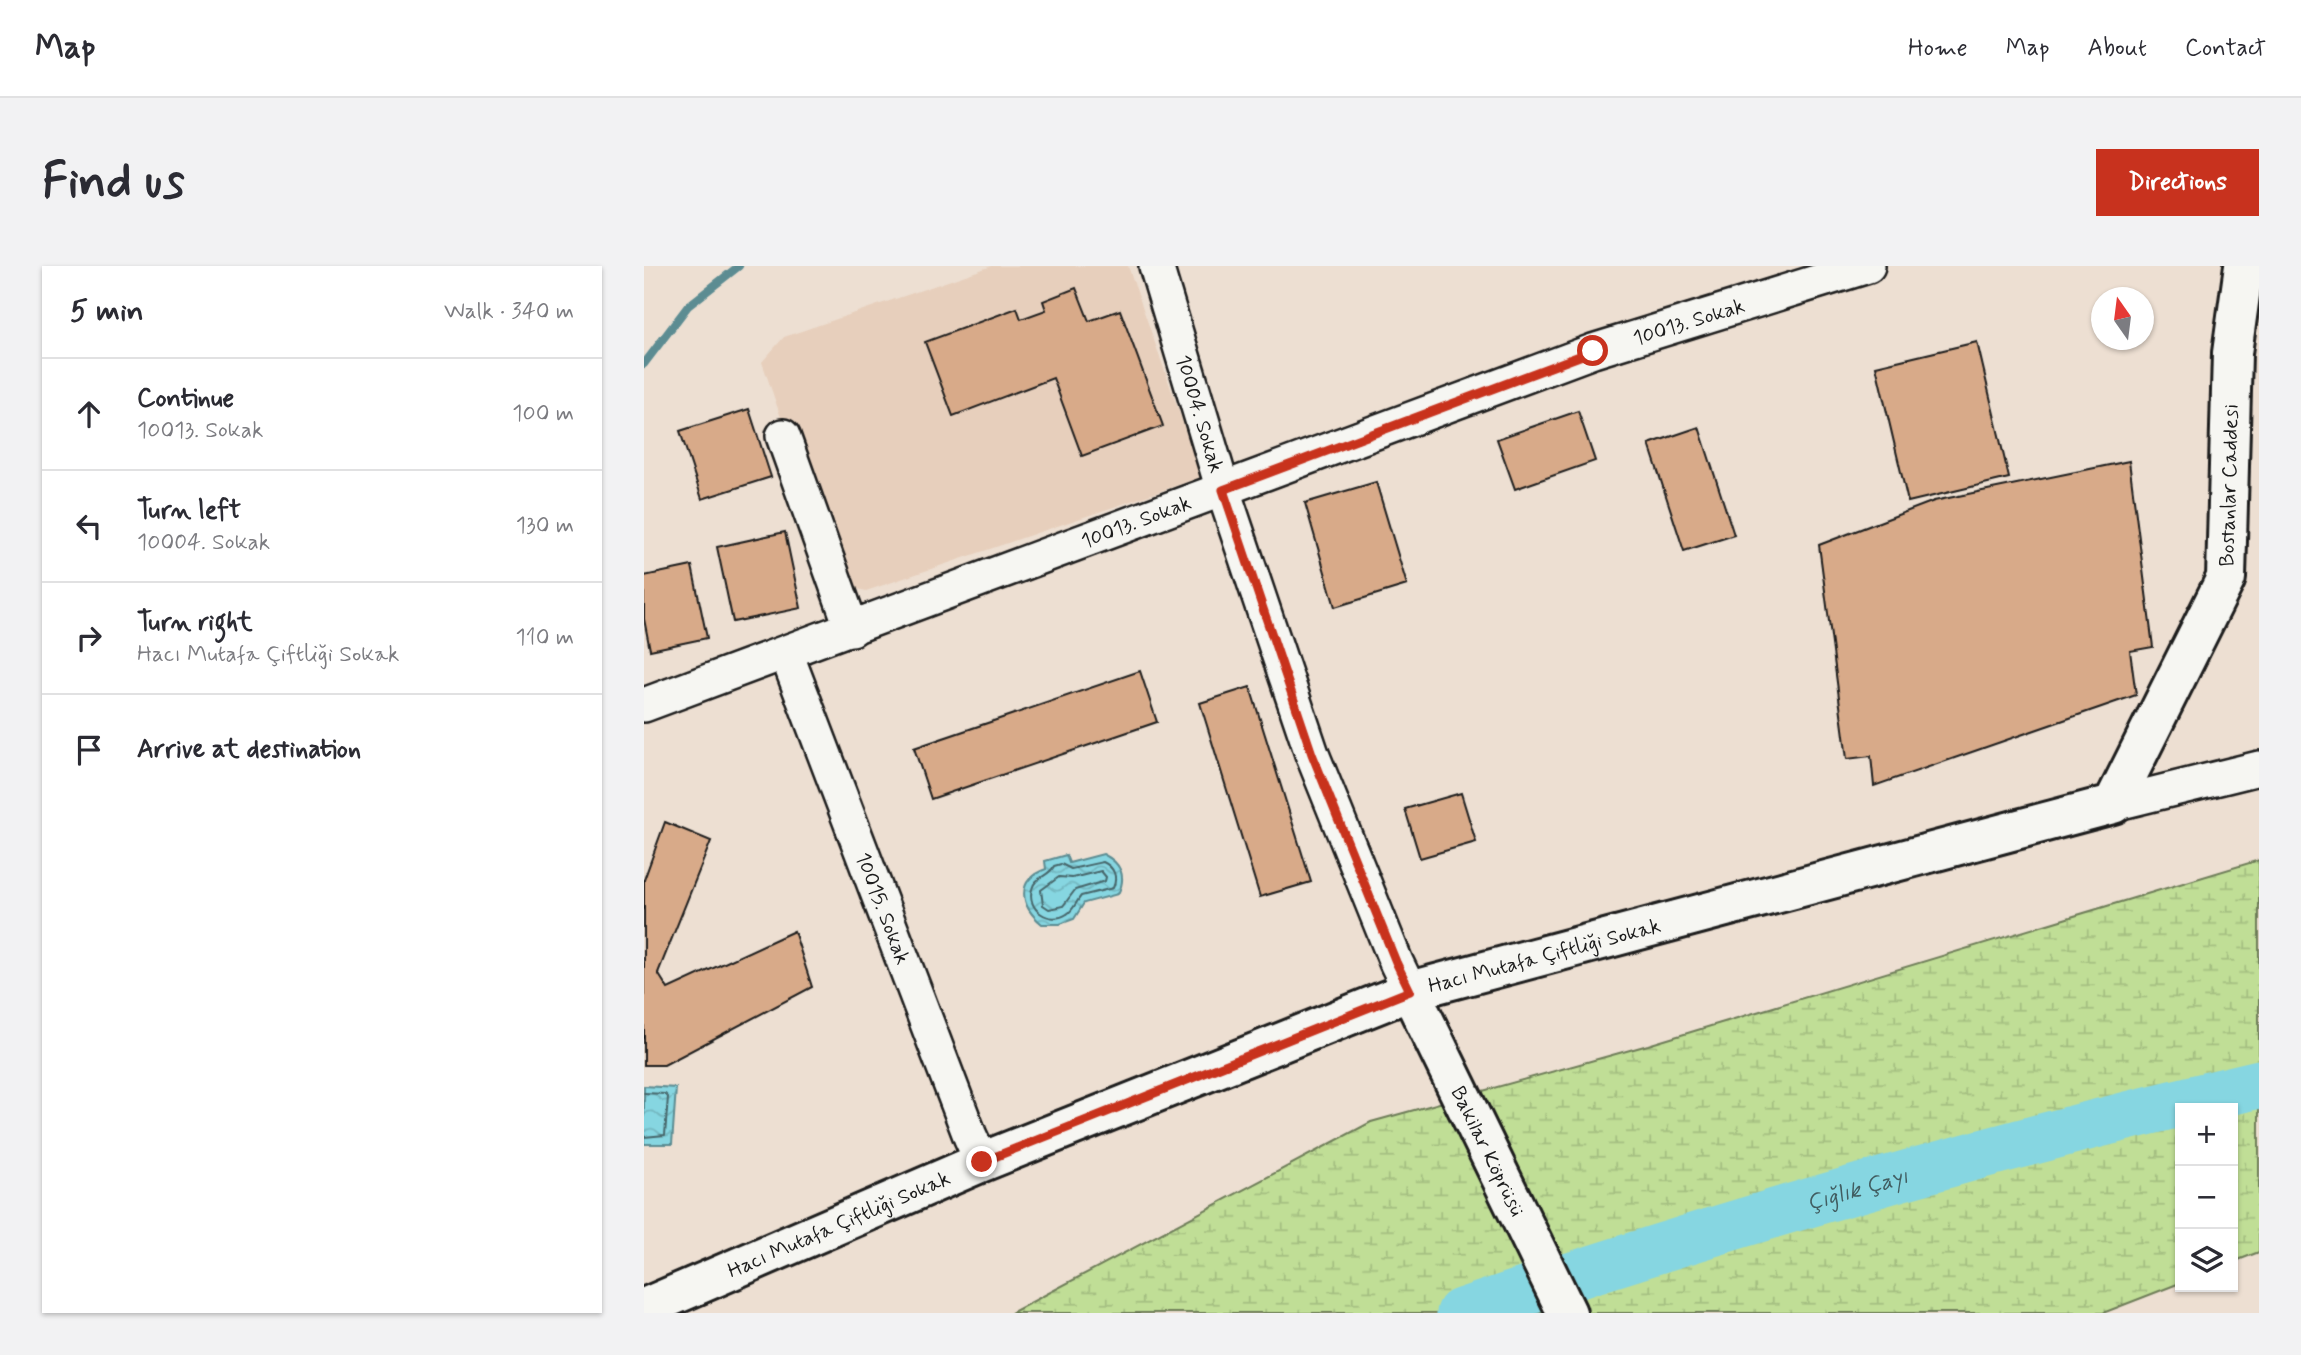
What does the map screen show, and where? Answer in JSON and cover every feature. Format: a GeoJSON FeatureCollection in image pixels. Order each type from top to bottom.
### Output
{"type":"FeatureCollection","features":[{"type":"Feature","properties":{"kind":"street","name":"10004. Sokak"},"geometry":{"type":"LineString","coordinates":[[1156,266],[1223,490],[1312,754],[1410,991]]}},
{"type":"Feature","properties":{"kind":"street","name":"10013. Sokak"},"geometry":{"type":"LineString","coordinates":[[644,705],[1593,351],[1868,266]]}},
{"type":"Feature","properties":{"kind":"street","name":"Bostanlar Caddesi"},"geometry":{"type":"LineString","coordinates":[[2113,804],[2226,578],[2232,353],[2244,266]]}},
{"type":"Feature","properties":{"kind":"street"},"geometry":{"type":"LineString","coordinates":[[783,436],[852,629]]}},
{"type":"Feature","properties":{"kind":"street","name":"10015. Sokak"},"geometry":{"type":"LineString","coordinates":[[786,653],[982,1162]]}},
{"type":"Feature","properties":{"kind":"street"},"geometry":{"type":"LineString","coordinates":[[2113,804],[2259,768]]}},
{"type":"Feature","properties":{"kind":"street","name":"Hacı Mutafa Çiftliği Sokak"},"geometry":{"type":"LineString","coordinates":[[644,1308],[982,1162],[1410,991],[2113,804]]}},
{"type":"Feature","properties":{"kind":"street","name":"Bakilar Köprüsü"},"geometry":{"type":"LineString","coordinates":[[1410,991],[1567,1313]]}},
{"type":"Feature","properties":{"kind":"shaded area"},"geometry":{"type":"Polygon","coordinates":[[[992,266],[1128,266],[1202,477],[866,591],[838,584],[762,362],[784,337],[992,266]]]}},
{"type":"Feature","properties":{"kind":"green space"},"geometry":{"type":"Polygon","coordinates":[[[2259,860],[2259,1252],[2238,1260],[2238,1103],[2175,1103],[2175,1285],[2103,1313],[1011,1313],[1371,1122],[1648,1045],[2259,860]]]}},
{"type":"Feature","properties":{"kind":"water"},"geometry":{"type":"Polygon","coordinates":[[[1103,854],[1121,871],[1122,881],[1118,894],[1084,903],[1074,919],[1060,924],[1042,924],[1029,909],[1024,894],[1029,880],[1046,869],[1045,861],[1066,855],[1069,863],[1103,854]]]}},
{"type":"Feature","properties":{"kind":"water"},"geometry":{"type":"Polygon","coordinates":[[[644,1086],[676,1088],[672,1144],[644,1144],[644,1086]]]}},
{"type":"Feature","properties":{"kind":"building"},"geometry":{"type":"Polygon","coordinates":[[[1076,288],[1089,321],[1120,310],[1163,426],[1082,456],[1053,378],[953,416],[925,342],[1017,308],[1021,319],[1046,310],[1043,301],[1076,288]]]}},
{"type":"Feature","properties":{"kind":"building"},"geometry":{"type":"Polygon","coordinates":[[[1977,342],[2009,478],[1908,502],[1876,366],[1977,342]]]}},
{"type":"Feature","properties":{"kind":"building"},"geometry":{"type":"Polygon","coordinates":[[[749,409],[771,477],[702,499],[680,431],[749,409]]]}},
{"type":"Feature","properties":{"kind":"building"},"geometry":{"type":"Polygon","coordinates":[[[1578,411],[1595,461],[1515,489],[1497,439],[1578,411]]]}},
{"type":"Feature","properties":{"kind":"building"},"geometry":{"type":"Polygon","coordinates":[[[1699,427],[1734,535],[1684,551],[1649,444],[1699,427]]]}},
{"type":"Feature","properties":{"kind":"building"},"geometry":{"type":"Polygon","coordinates":[[[2129,461],[2153,647],[2130,651],[2136,695],[1874,786],[1871,756],[1847,759],[1819,545],[1934,501],[2129,461]]]}},
{"type":"Feature","properties":{"kind":"building"},"geometry":{"type":"Polygon","coordinates":[[[1376,482],[1407,585],[1335,607],[1305,503],[1376,482]]]}},
{"type":"Feature","properties":{"kind":"building"},"geometry":{"type":"Polygon","coordinates":[[[785,532],[801,608],[733,622],[717,547],[785,532]]]}},
{"type":"Feature","properties":{"kind":"building"},"geometry":{"type":"Polygon","coordinates":[[[692,566],[707,638],[650,650],[644,619],[644,576],[692,566]]]}},
{"type":"Feature","properties":{"kind":"building"},"geometry":{"type":"Polygon","coordinates":[[[1140,671],[1157,722],[931,799],[914,748],[1140,671]]]}},
{"type":"Feature","properties":{"kind":"building"},"geometry":{"type":"Polygon","coordinates":[[[1250,687],[1311,882],[1260,897],[1200,703],[1250,687]]]}},
{"type":"Feature","properties":{"kind":"building"},"geometry":{"type":"Polygon","coordinates":[[[1461,793],[1476,842],[1420,858],[1405,809],[1461,793]]]}},
{"type":"Feature","properties":{"kind":"building"},"geometry":{"type":"Polygon","coordinates":[[[665,822],[711,841],[658,973],[668,989],[794,931],[812,987],[664,1065],[644,1065],[644,880],[665,822]]]}},
{"type":"Feature","properties":{"kind":"waterway"},"geometry":{"type":"LineString","coordinates":[[644,364],[688,306],[739,266]]}},
{"type":"Feature","properties":{"kind":"waterway","name":"Çığlık Çayı"},"geometry":{"type":"LineString","coordinates":[[1461,1313],[1857,1189],[2057,1134],[2259,1084]]}},
{"type":"Feature","properties":{"kind":"route"},"geometry":{"type":"LineString","coordinates":[[982,1162],[1410,991],[1312,754],[1223,490],[1593,351]]}}]}
